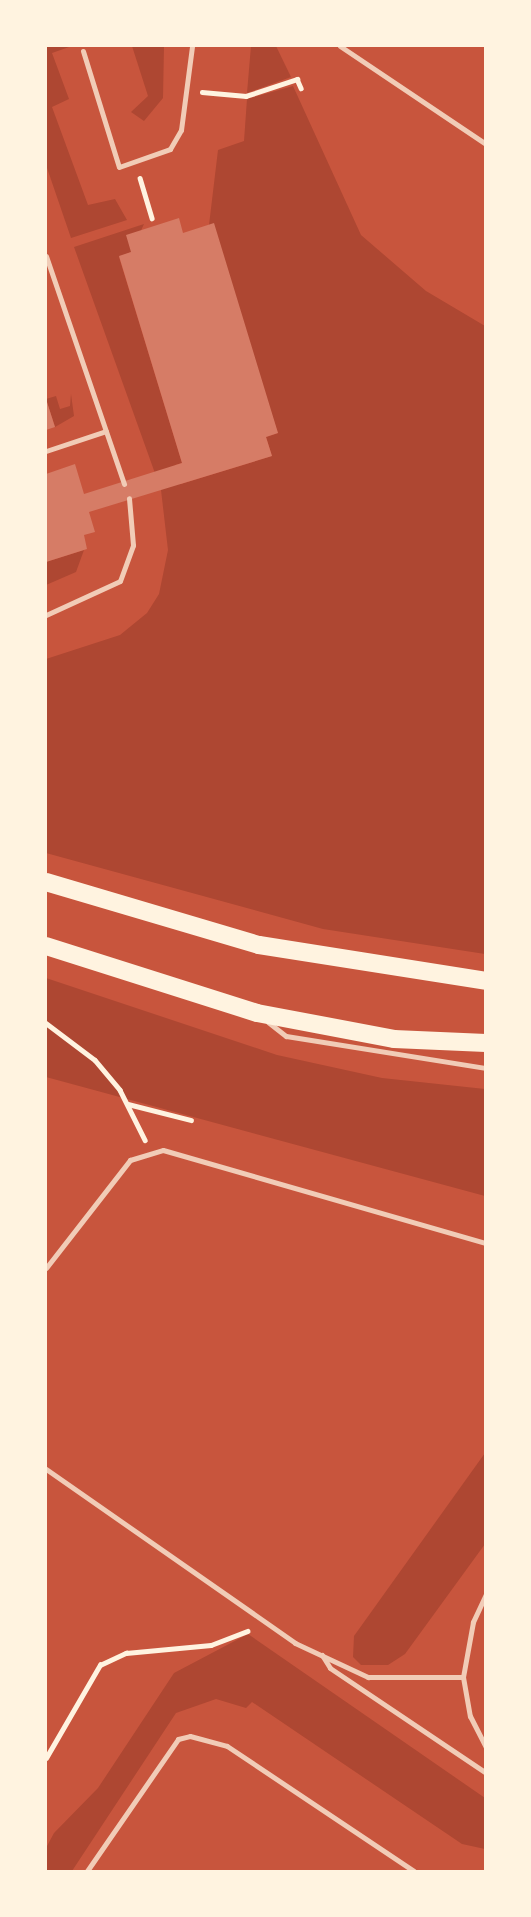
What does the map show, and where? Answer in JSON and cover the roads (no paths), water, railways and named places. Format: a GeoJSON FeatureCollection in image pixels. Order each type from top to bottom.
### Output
{"type":"FeatureCollection","features":[{"type":"Feature","properties":{"kind":"main road"},"geometry":{"type":"LineString","coordinates":[[46,882],[259,945],[485,982]]}},
{"type":"Feature","properties":{"kind":"main road"},"geometry":{"type":"LineString","coordinates":[[46,946],[257,1013],[394,1039],[485,1044]]}},
{"type":"Feature","properties":{"kind":"lane"},"geometry":{"type":"LineString","coordinates":[[83,51],[119,167],[170,149],[181,130],[189,91],[192,46]]}},
{"type":"Feature","properties":{"kind":"lane"},"geometry":{"type":"LineString","coordinates":[[340,46],[485,144]]}},
{"type":"Feature","properties":{"kind":"lane"},"geometry":{"type":"LineString","coordinates":[[46,256],[124,484]]}},
{"type":"Feature","properties":{"kind":"lane"},"geometry":{"type":"LineString","coordinates":[[46,451],[106,431]]}},
{"type":"Feature","properties":{"kind":"lane"},"geometry":{"type":"LineString","coordinates":[[46,615],[120,581],[133,545],[129,498]]}},
{"type":"Feature","properties":{"kind":"lane"},"geometry":{"type":"LineString","coordinates":[[257,1013],[286,1036],[485,1068]]}},
{"type":"Feature","properties":{"kind":"lane"},"geometry":{"type":"LineString","coordinates":[[46,1268],[130,1160],[150,1150],[485,1243]]}},
{"type":"Feature","properties":{"kind":"lane"},"geometry":{"type":"LineString","coordinates":[[46,1469],[260,1618],[322,1655],[381,1679],[463,1677]]}},
{"type":"Feature","properties":{"kind":"lane"},"geometry":{"type":"LineString","coordinates":[[485,1594],[473,1622],[463,1677],[470,1716],[485,1747]]}},
{"type":"Feature","properties":{"kind":"lane"},"geometry":{"type":"LineString","coordinates":[[322,1655],[330,1668],[485,1773]]}},
{"type":"Feature","properties":{"kind":"lane"},"geometry":{"type":"LineString","coordinates":[[87,1871],[178,1740],[190,1736],[227,1746],[414,1871]]}}]}
